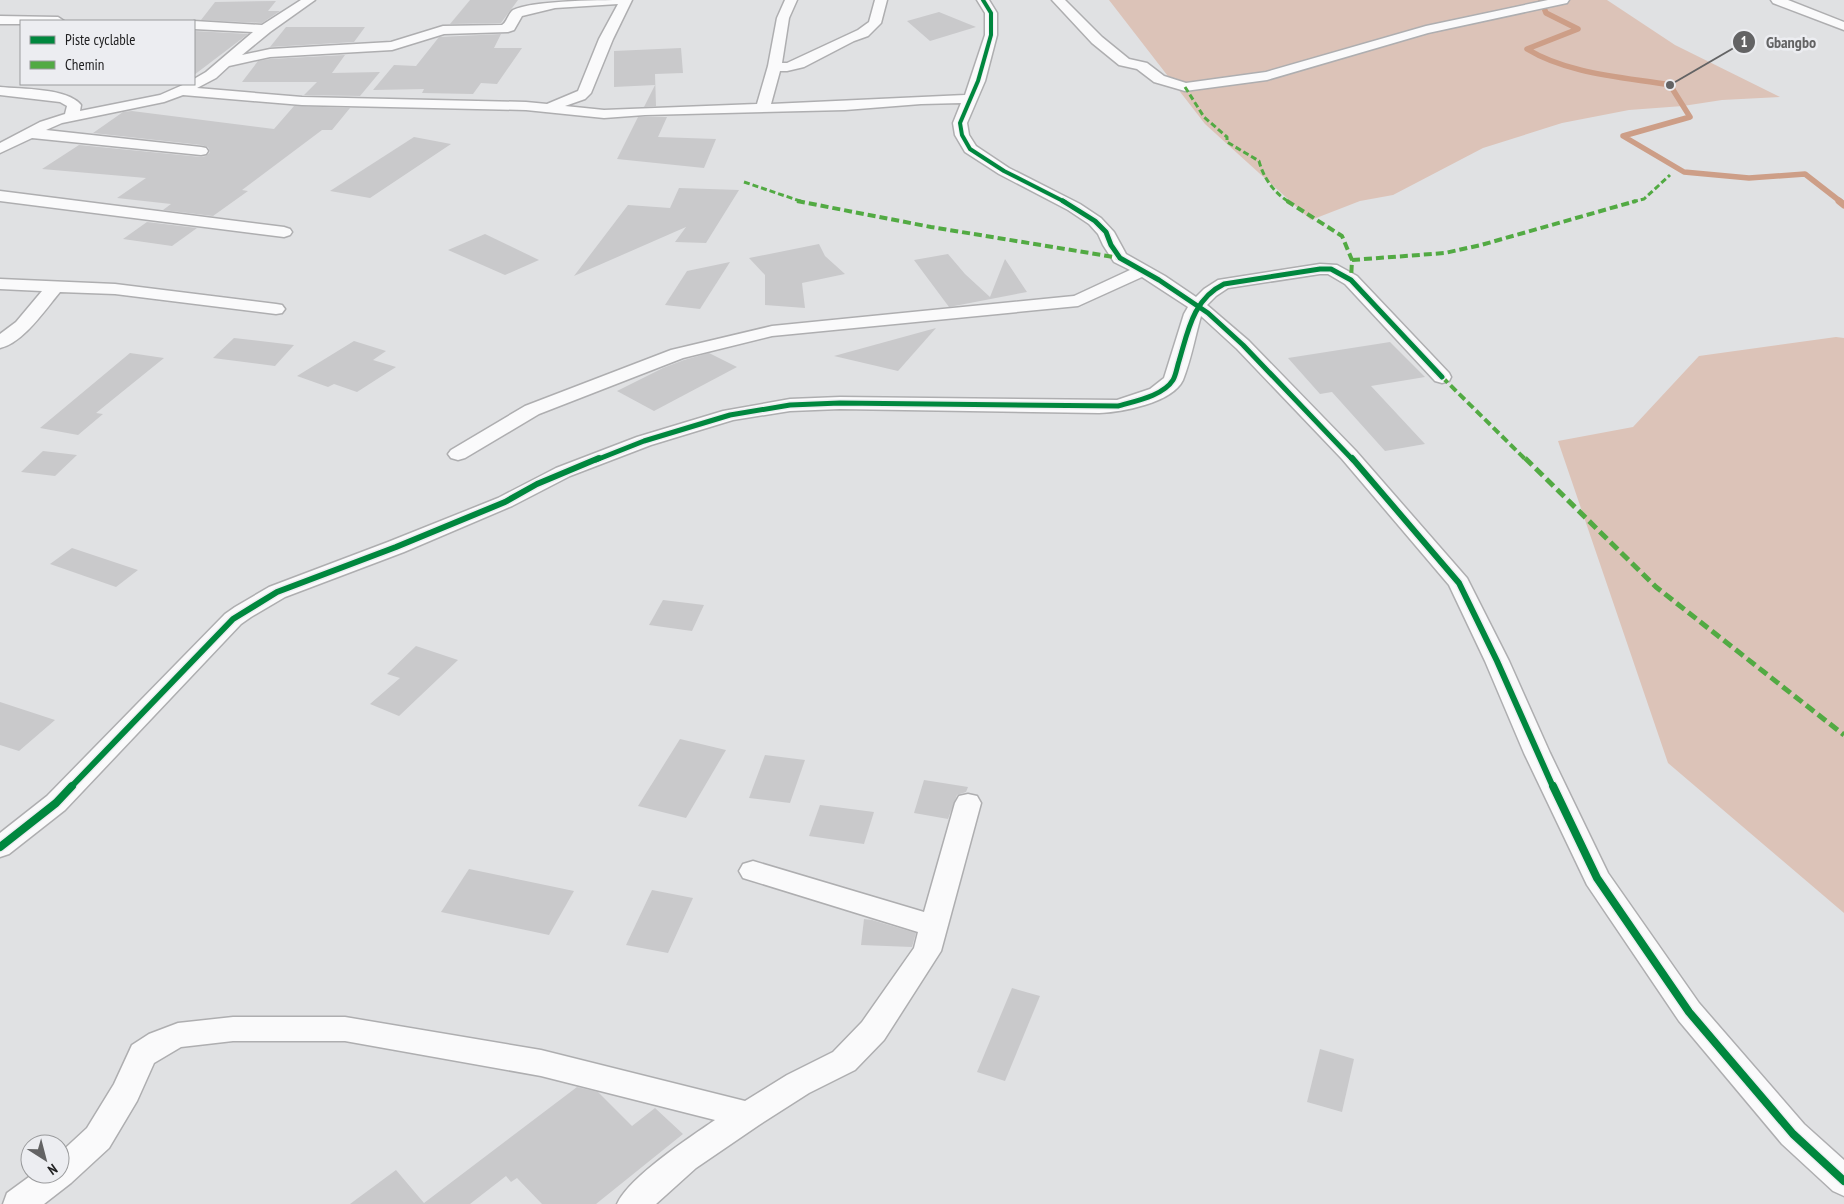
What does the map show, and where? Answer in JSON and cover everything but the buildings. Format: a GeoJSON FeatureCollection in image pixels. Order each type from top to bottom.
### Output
{"type":"FeatureCollection","features":[{"type":"Feature","properties":{"kind":"street"},"geometry":{"type":"LineString","coordinates":[[195,84],[211,75],[265,29],[310,0]]}},
{"type":"Feature","properties":{"kind":"street"},"geometry":{"type":"LineString","coordinates":[[226,63],[270,53],[392,46],[443,30],[503,29],[509,27],[517,13],[538,6],[620,0]]}},
{"type":"Feature","properties":{"kind":"street"},"geometry":{"type":"LineString","coordinates":[[544,108],[584,93],[606,39],[626,0]]}},
{"type":"Feature","properties":{"kind":"street"},"geometry":{"type":"LineString","coordinates":[[763,108],[775,66],[783,18],[791,0]]}},
{"type":"Feature","properties":{"kind":"street"},"geometry":{"type":"LineString","coordinates":[[775,66],[787,67],[799,64],[849,38],[863,33],[875,23],[881,0]]}},
{"type":"Feature","properties":{"kind":"street"},"geometry":{"type":"LineString","coordinates":[[983,0],[991,13],[993,24],[984,62],[960,123],[962,135],[970,150],[1004,171],[1074,207],[1094,220],[1106,232],[1111,245],[1120,258],[1197,305],[1243,345],[1349,455],[1458,584],[1497,661],[1537,753],[1597,878],[1689,1012],[1793,1134],[1844,1181]]}},
{"type":"Feature","properties":{"kind":"street"},"geometry":{"type":"LineString","coordinates":[[1058,0],[1097,40],[1124,62],[1142,66],[1159,79],[1185,87],[1267,76],[1426,30],[1563,0]]}},
{"type":"Feature","properties":{"kind":"street"},"geometry":{"type":"LineString","coordinates":[[1777,0],[1844,26]]}},
{"type":"Feature","properties":{"kind":"street"},"geometry":{"type":"LineString","coordinates":[[0,20],[20,20]]}},
{"type":"Feature","properties":{"kind":"street"},"geometry":{"type":"LineString","coordinates":[[195,25],[265,29]]}},
{"type":"Feature","properties":{"kind":"street"},"geometry":{"type":"LineString","coordinates":[[0,149],[44,125],[72,116],[164,98],[193,85]]}},
{"type":"Feature","properties":{"kind":"street"},"geometry":{"type":"LineString","coordinates":[[0,91],[64,98],[74,105],[72,116]]}},
{"type":"Feature","properties":{"kind":"street"},"geometry":{"type":"LineString","coordinates":[[182,91],[302,101],[544,108],[604,114],[645,111],[845,106],[921,100],[971,99]]}},
{"type":"Feature","properties":{"kind":"street"},"geometry":{"type":"LineString","coordinates":[[29,133],[201,151]]}},
{"type":"Feature","properties":{"kind":"street"},"geometry":{"type":"LineString","coordinates":[[0,196],[284,232]]}},
{"type":"Feature","properties":{"kind":"street"},"geometry":{"type":"LineString","coordinates":[[0,847],[56,803],[233,619],[250,607],[277,592],[396,547],[496,505],[537,484],[607,454],[690,425],[730,414],[790,406],[840,403],[1118,406],[1157,393],[1173,380],[1197,305],[1212,289],[1224,284],[1320,268],[1331,269],[1351,280],[1442,377]]}},
{"type":"Feature","properties":{"kind":"street"},"geometry":{"type":"LineString","coordinates":[[458,454],[532,410],[677,354],[772,331],[1078,301],[1142,271]]}},
{"type":"Feature","properties":{"kind":"street"},"geometry":{"type":"LineString","coordinates":[[0,284],[115,289],[276,309]]}},
{"type":"Feature","properties":{"kind":"street"},"geometry":{"type":"LineString","coordinates":[[0,343],[22,326],[55,287]]}},
{"type":"Feature","properties":{"kind":"street"},"geometry":{"type":"LineString","coordinates":[[633,1204],[685,1158],[748,1115],[798,1084],[844,1061],[873,1031],[927,951],[968,803]]}},
{"type":"Feature","properties":{"kind":"street"},"geometry":{"type":"LineString","coordinates":[[753,871],[934,926]]}},
{"type":"Feature","properties":{"kind":"street"},"geometry":{"type":"LineString","coordinates":[[70,1163],[98,1138],[126,1092],[143,1054],[160,1043],[178,1035],[233,1029],[345,1029],[540,1063],[748,1115]]}},
{"type":"Feature","properties":{"kind":"street"},"geometry":{"type":"LineString","coordinates":[[20,1204],[45,1184]]}},
{"type":"Feature","properties":{"kind":"shaded area"},"geometry":{"type":"Polygon","coordinates":[[[1109,0],[1607,0],[1675,45],[1780,97],[1722,100],[1683,106],[1629,110],[1562,123],[1483,148],[1393,195],[1360,201],[1311,220],[1205,124],[1109,0]]]}},
{"type":"Feature","properties":{"kind":"shaded area"},"geometry":{"type":"Polygon","coordinates":[[[1836,337],[1844,338],[1844,913],[1668,763],[1558,441],[1633,427],[1699,356],[1836,337]]]}},
{"type":"Feature","properties":{"kind":"waterway"},"geometry":{"type":"LineString","coordinates":[[1541,0],[1546,13],[1578,29],[1527,49],[1560,64],[1578,69],[1615,77],[1670,85],[1690,117],[1623,136],[1684,172],[1749,178],[1805,174],[1841,202]]}},
{"type":"Feature","properties":{"kind":"waterway"},"geometry":{"type":"LineString","coordinates":[[1839,201],[1844,205]]}},
{"type":"Feature","properties":{"kind":"marked path"},"geometry":{"type":"LineString","coordinates":[[1185,87],[1204,117],[1227,137],[1227,142],[1259,161],[1262,172],[1280,197],[1342,236],[1352,260],[1351,280]]}},
{"type":"Feature","properties":{"kind":"marked path"},"geometry":{"type":"LineString","coordinates":[[1352,260],[1445,253],[1481,245],[1644,199],[1670,175]]}},
{"type":"Feature","properties":{"kind":"marked path"},"geometry":{"type":"LineString","coordinates":[[744,182],[796,201],[931,227],[1120,258]]}},
{"type":"Feature","properties":{"kind":"marked path"},"geometry":{"type":"LineString","coordinates":[[1442,377],[1656,587],[1844,735]]}},
{"type":"Feature","properties":{"kind":"cycle path"},"geometry":{"type":"LineString","coordinates":[[983,0],[991,13],[991,35],[978,81],[960,123],[962,135],[970,149],[1004,171],[1074,207],[1095,221],[1106,232],[1111,245],[1120,258],[1159,280],[1208,313],[1243,345],[1349,455],[1459,583],[1597,878],[1689,1012],[1793,1134],[1844,1181]]}},
{"type":"Feature","properties":{"kind":"cycle path"},"geometry":{"type":"LineString","coordinates":[[0,847],[56,803],[233,619],[243,612],[277,592],[396,547],[505,502],[563,472],[644,441],[730,415],[790,405],[840,403],[1118,406],[1157,393],[1173,380],[1193,314],[1202,300],[1214,289],[1224,284],[1320,269],[1331,269],[1351,280],[1442,377]]}},
{"type":"Feature","properties":{"kind":"place","name":"Gbangbo"},"geometry":{"type":"Point","coordinates":[1670,85]}}]}
